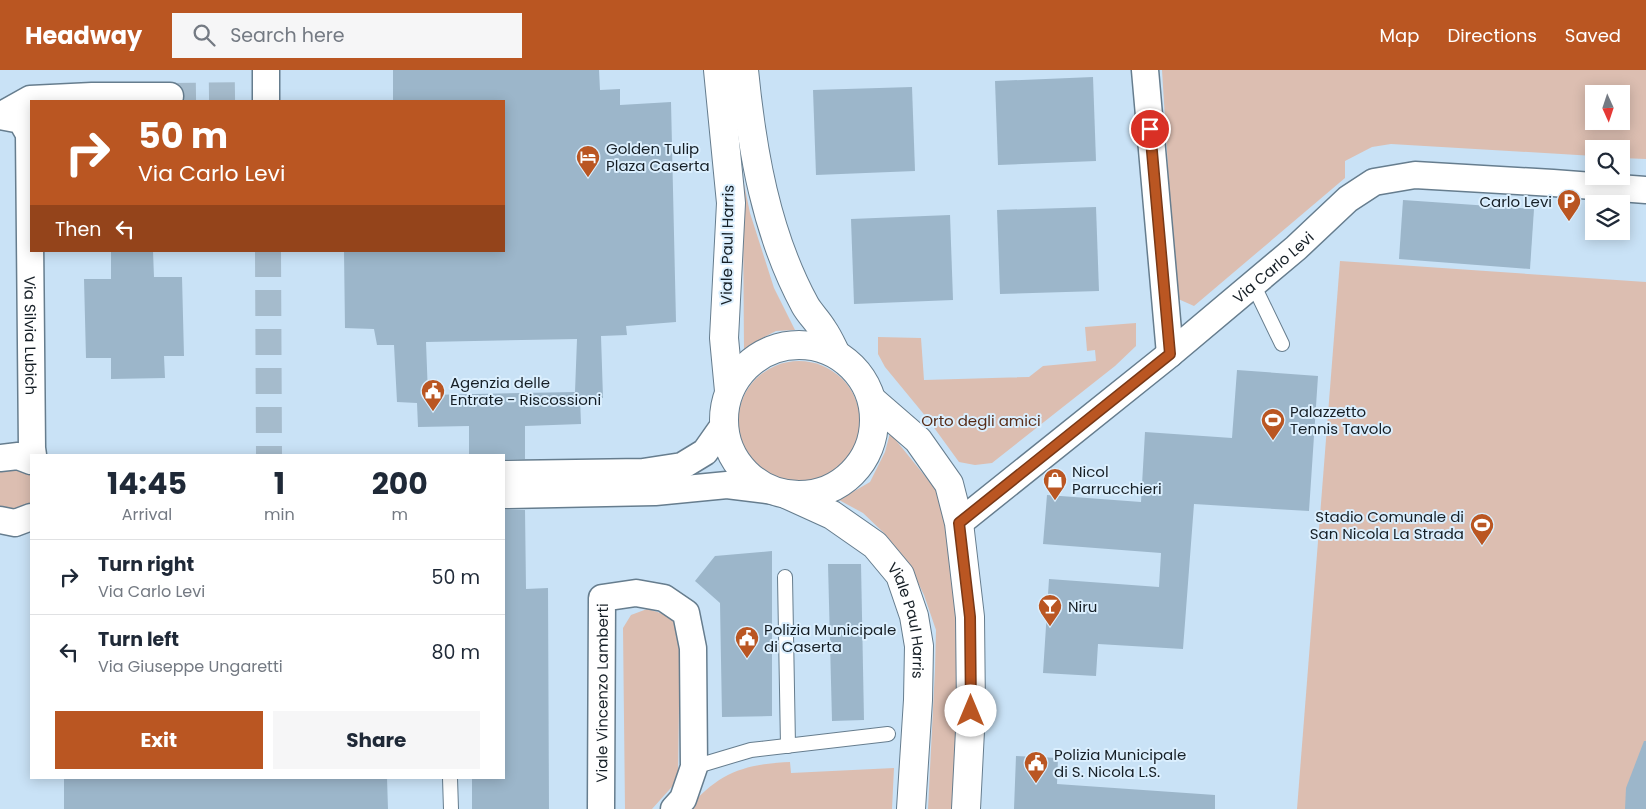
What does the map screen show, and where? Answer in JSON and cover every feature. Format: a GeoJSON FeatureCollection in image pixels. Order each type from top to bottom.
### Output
{"type":"FeatureCollection","features":[{"type":"Feature","properties":{"kind":"street","name":"Viale Paul Harris"},"geometry":{"type":"LineString","coordinates":[[718,70],[730,203],[724,338],[729,391],[724,425],[727,442],[734,458],[745,472],[758,483],[832,515],[876,545],[900,575],[914,616],[919,646],[918,700],[911,809]]}},
{"type":"Feature","properties":{"kind":"street","name":"Viale Paul Harris"},"geometry":{"type":"LineString","coordinates":[[744,70],[748,114],[770,223],[782,255],[806,307],[823,329],[836,354]]}},
{"type":"Feature","properties":{"kind":"street"},"geometry":{"type":"LineString","coordinates":[[1145,70],[1170,354]]}},
{"type":"Feature","properties":{"kind":"street","name":"Via Silvia Lubich"},"geometry":{"type":"LineString","coordinates":[[0,116],[30,99],[92,96],[170,96]]}},
{"type":"Feature","properties":{"kind":"street","name":"Via Silvia Lubich"},"geometry":{"type":"LineString","coordinates":[[0,116],[21,120],[29,134],[30,239]]}},
{"type":"Feature","properties":{"kind":"street","name":"Via Carlo Levi"},"geometry":{"type":"LineString","coordinates":[[959,523],[1170,354],[1296,248],[1348,199],[1374,182],[1415,175],[1646,190]]}},
{"type":"Feature","properties":{"kind":"street","name":"Via Silvia Lubich"},"geometry":{"type":"LineString","coordinates":[[30,252],[33,454]]}},
{"type":"Feature","properties":{"kind":"street","name":"Viale Paul Harris"},"geometry":{"type":"LineString","coordinates":[[729,391],[743,370],[763,354],[787,345],[812,345],[836,354],[852,366],[865,382],[872,401],[875,423],[871,444],[861,463],[846,479],[827,489],[806,495],[780,492]]}},
{"type":"Feature","properties":{"kind":"street"},"geometry":{"type":"LineString","coordinates":[[872,401],[918,440],[944,476],[949,484],[959,523],[970,617],[971,711],[966,809]]}},
{"type":"Feature","properties":{"kind":"street"},"geometry":{"type":"LineString","coordinates":[[505,474],[643,472],[682,466],[705,452],[724,425]]}},
{"type":"Feature","properties":{"kind":"street"},"geometry":{"type":"LineString","coordinates":[[0,458],[18,456],[30,461]]}},
{"type":"Feature","properties":{"kind":"street"},"geometry":{"type":"LineString","coordinates":[[505,495],[655,492],[726,485],[780,492]]}},
{"type":"Feature","properties":{"kind":"street"},"geometry":{"type":"LineString","coordinates":[[0,520],[15,523],[30,517]]}},
{"type":"Feature","properties":{"kind":"street","name":"Viale Vincenzo Lamberti"},"geometry":{"type":"LineString","coordinates":[[601,809],[602,598],[636,592],[664,598],[686,613],[693,648],[694,767],[683,800],[674,809]]}},
{"type":"Feature","properties":{"kind":"lane"},"geometry":{"type":"LineString","coordinates":[[1253,284],[1282,344]]}},
{"type":"Feature","properties":{"kind":"lane"},"geometry":{"type":"LineString","coordinates":[[785,577],[788,746]]}},
{"type":"Feature","properties":{"kind":"lane"},"geometry":{"type":"LineString","coordinates":[[694,767],[751,750],[888,734]]}},
{"type":"Feature","properties":{"kind":"lane"},"geometry":{"type":"LineString","coordinates":[[450,779],[451,809]]}},
{"type":"Feature","properties":{"kind":"green space"},"geometry":{"type":"Polygon","coordinates":[[[1162,70],[1646,70],[1646,159],[1630,158],[1630,140],[1585,140],[1585,155],[1391,144],[1372,147],[1345,161],[1345,178],[1194,306],[1176,298],[1162,70]]]}},
{"type":"Feature","properties":{"kind":"green space"},"geometry":{"type":"Polygon","coordinates":[[[739,159],[750,213],[774,288],[795,330],[776,331],[744,350],[743,214],[739,159]]]}},
{"type":"Feature","properties":{"kind":"green space","name":"Stadio Comunale di San Nicola La Strada"},"geometry":{"type":"Polygon","coordinates":[[[1340,261],[1646,282],[1646,809],[1297,809],[1340,261]]]}},
{"type":"Feature","properties":{"kind":"green space","name":"Orto degli amici"},"geometry":{"type":"Polygon","coordinates":[[[1136,323],[1136,346],[1115,366],[992,463],[975,465],[959,462],[927,418],[885,367],[878,354],[878,337],[921,338],[924,380],[1029,377],[1043,366],[1096,361],[1095,350],[1087,351],[1085,327],[1136,323]]]}},
{"type":"Feature","properties":{"kind":"green space"},"geometry":{"type":"Polygon","coordinates":[[[799,361],[822,365],[842,379],[856,399],[860,422],[856,445],[842,465],[822,479],[799,483],[776,479],[756,465],[742,445],[738,422],[742,399],[756,379],[776,365],[799,361]]]}},
{"type":"Feature","properties":{"kind":"green space"},"geometry":{"type":"Polygon","coordinates":[[[890,433],[944,501],[955,530],[959,683],[956,809],[928,809],[936,630],[924,595],[908,562],[884,533],[863,513],[839,500],[870,482],[885,452],[890,433]]]}},
{"type":"Feature","properties":{"kind":"green space"},"geometry":{"type":"Polygon","coordinates":[[[0,466],[30,471],[30,507],[0,512],[0,466]]]}},
{"type":"Feature","properties":{"kind":"green space"},"geometry":{"type":"Polygon","coordinates":[[[647,609],[671,619],[680,632],[678,780],[652,809],[625,809],[623,628],[631,615],[647,609]]]}},
{"type":"Feature","properties":{"kind":"green space"},"geometry":{"type":"Polygon","coordinates":[[[790,762],[791,773],[894,768],[892,809],[688,809],[710,787],[733,773],[759,765],[790,762]]]}},
{"type":"Feature","properties":{"kind":"building","name":"Golden Tulip Plaza Caserta"},"geometry":{"type":"Polygon","coordinates":[[[393,70],[599,70],[600,90],[620,89],[620,105],[671,102],[676,322],[626,326],[627,335],[601,336],[603,398],[580,398],[581,424],[525,426],[525,459],[505,459],[505,454],[469,454],[469,426],[418,427],[417,403],[397,402],[394,345],[377,345],[374,329],[345,328],[344,252],[505,252],[505,100],[393,100],[393,70]],[[577,339],[426,342],[428,395],[575,392],[577,339]]]}},
{"type":"Feature","properties":{"kind":"building"},"geometry":{"type":"Polygon","coordinates":[[[1093,77],[1096,161],[998,165],[995,81],[1093,77]]]}},
{"type":"Feature","properties":{"kind":"building"},"geometry":{"type":"Polygon","coordinates":[[[912,87],[915,171],[816,175],[813,90],[912,87]]]}},
{"type":"Feature","properties":{"kind":"building"},"geometry":{"type":"Polygon","coordinates":[[[1403,200],[1534,209],[1530,269],[1399,259],[1403,200]]]}},
{"type":"Feature","properties":{"kind":"building"},"geometry":{"type":"Polygon","coordinates":[[[1096,207],[1099,291],[1000,294],[997,210],[1096,207]]]}},
{"type":"Feature","properties":{"kind":"building"},"geometry":{"type":"Polygon","coordinates":[[[950,215],[953,300],[854,304],[851,219],[950,215]]]}},
{"type":"Feature","properties":{"kind":"building"},"geometry":{"type":"Polygon","coordinates":[[[111,252],[153,252],[154,277],[182,277],[184,356],[164,356],[165,378],[111,379],[111,358],[86,358],[84,279],[111,279],[111,252]]]}},
{"type":"Feature","properties":{"kind":"building"},"geometry":{"type":"Polygon","coordinates":[[[1237,370],[1318,376],[1309,511],[1194,504],[1183,649],[1098,644],[1096,676],[1043,673],[1049,579],[1159,587],[1161,553],[1043,544],[1047,495],[1141,502],[1145,432],[1232,438],[1237,370]]]}},
{"type":"Feature","properties":{"kind":"building"},"geometry":{"type":"Polygon","coordinates":[[[505,510],[525,510],[526,589],[548,588],[549,809],[472,809],[472,779],[505,779],[505,510]]]}},
{"type":"Feature","properties":{"kind":"building","name":"Polizia Municipale di Caserta"},"geometry":{"type":"Polygon","coordinates":[[[772,551],[772,716],[722,717],[720,603],[695,581],[715,556],[772,551]]]}},
{"type":"Feature","properties":{"kind":"building"},"geometry":{"type":"Polygon","coordinates":[[[828,564],[861,564],[864,720],[832,721],[828,564]]]}},
{"type":"Feature","properties":{"kind":"building"},"geometry":{"type":"Polygon","coordinates":[[[1644,741],[1646,741],[1646,809],[1625,809],[1626,788],[1644,741]]]}},
{"type":"Feature","properties":{"kind":"building"},"geometry":{"type":"Polygon","coordinates":[[[1016,756],[1058,758],[1057,784],[1215,795],[1215,809],[1014,809],[1016,756]]]}},
{"type":"Feature","properties":{"kind":"building"},"geometry":{"type":"Polygon","coordinates":[[[64,779],[387,779],[388,809],[64,809],[64,779]]]}},
{"type":"Feature","properties":{"kind":"tunnel"},"geometry":{"type":"LineString","coordinates":[[170,96],[245,95]]}},
{"type":"Feature","properties":{"kind":"tunnel"},"geometry":{"type":"LineString","coordinates":[[268,252],[269,454]]}},
{"type":"Feature","properties":{"kind":"place","name":"Golden Tulip Plaza Caserta"},"geometry":{"type":"Point","coordinates":[588,178]}},
{"type":"Feature","properties":{"kind":"place","name":"Carlo Levi"},"geometry":{"type":"Point","coordinates":[1569,222]}},
{"type":"Feature","properties":{"kind":"place","name":"Agenzia delle Entrate - Riscossioni"},"geometry":{"type":"Point","coordinates":[433,412]}},
{"type":"Feature","properties":{"kind":"place","name":"Palazzetto Tennis Tavolo"},"geometry":{"type":"Point","coordinates":[1273,441]}},
{"type":"Feature","properties":{"kind":"place","name":"Nicol Parrucchieri"},"geometry":{"type":"Point","coordinates":[1055,501]}},
{"type":"Feature","properties":{"kind":"place","name":"Stadio Comunale di San Nicola La Strada"},"geometry":{"type":"Point","coordinates":[1482,546]}},
{"type":"Feature","properties":{"kind":"place","name":"Niru"},"geometry":{"type":"Point","coordinates":[1050,627]}},
{"type":"Feature","properties":{"kind":"place","name":"Polizia Municipale di Caserta"},"geometry":{"type":"Point","coordinates":[747,659]}},
{"type":"Feature","properties":{"kind":"place","name":"Polizia Municipale di S. Nicola L.S."},"geometry":{"type":"Point","coordinates":[1036,784]}},
{"type":"Feature","properties":{"kind":"route"},"geometry":{"type":"LineString","coordinates":[[971,711],[970,617],[959,523],[1170,354],[1150,129]]}}]}
